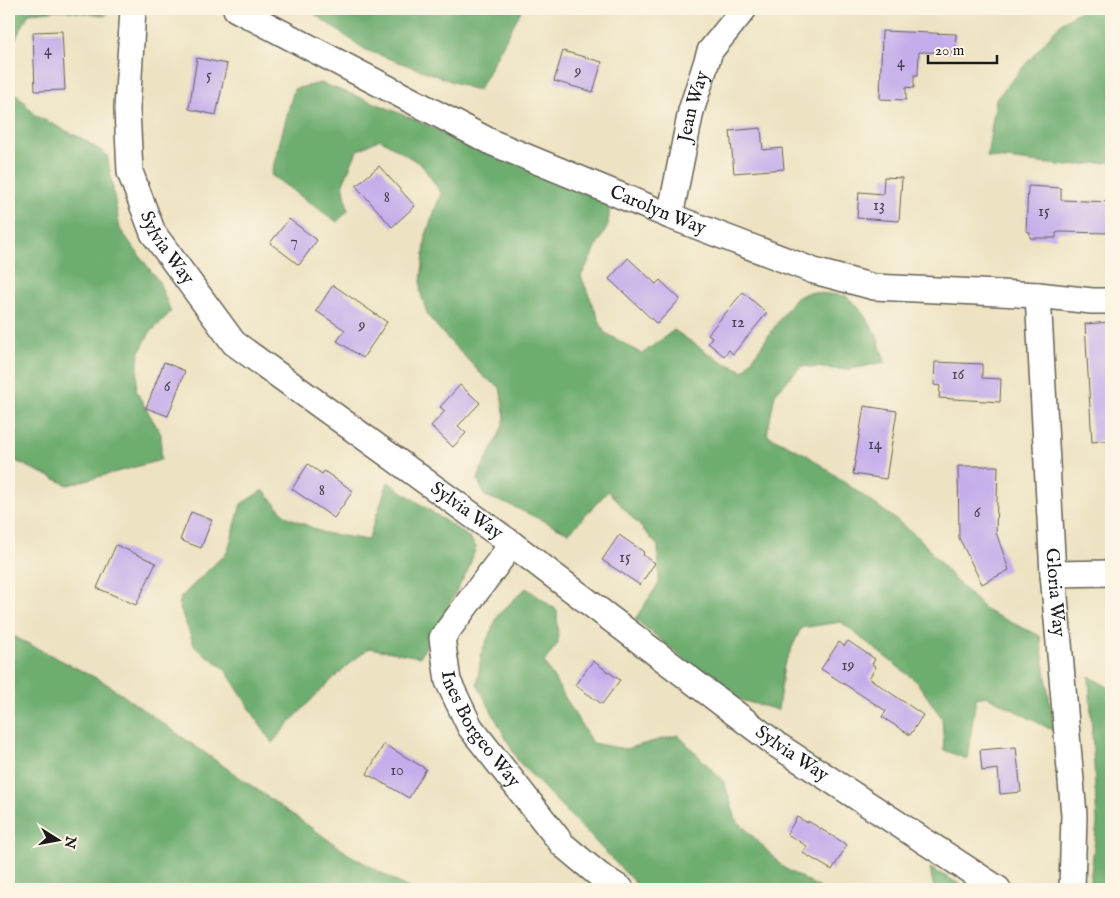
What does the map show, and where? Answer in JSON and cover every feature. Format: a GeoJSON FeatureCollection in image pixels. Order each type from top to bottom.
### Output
{"type":"FeatureCollection","features":[{"type":"Feature","properties":{"kind":"street","name":"Sylvia Way"},"geometry":{"type":"LineString","coordinates":[[133,9],[127,109],[130,172],[153,233],[234,343],[512,544],[777,745],[998,889]]}},
{"type":"Feature","properties":{"kind":"street","name":"Carolyn Way"},"geometry":{"type":"LineString","coordinates":[[236,9],[493,143],[670,216],[814,271],[874,287],[1038,295],[1092,301],[1111,301]]}},
{"type":"Feature","properties":{"kind":"street","name":"Jean Way"},"geometry":{"type":"LineString","coordinates":[[670,216],[691,111],[710,51],[744,9]]}},
{"type":"Feature","properties":{"kind":"street","name":"Gloria Way"},"geometry":{"type":"LineString","coordinates":[[1038,295],[1053,574],[1074,815],[1072,889]]}},
{"type":"Feature","properties":{"kind":"street","name":"Ines Borgeo Way"},"geometry":{"type":"LineString","coordinates":[[512,544],[442,638],[448,681],[470,727],[563,844],[600,875],[621,889]]}},
{"type":"Feature","properties":{"kind":"street"},"geometry":{"type":"LineString","coordinates":[[1053,574],[1111,573]]}},
{"type":"Feature","properties":{"kind":"green space"},"geometry":{"type":"Polygon","coordinates":[[[9,9],[110,9],[105,16],[61,10],[29,13],[12,46],[13,90],[36,116],[83,139],[107,155],[120,229],[159,282],[171,312],[149,334],[139,353],[136,391],[161,434],[161,460],[68,485],[9,458],[9,9]]]}},
{"type":"Feature","properties":{"kind":"green space"},"geometry":{"type":"Polygon","coordinates":[[[307,9],[522,9],[478,91],[366,50],[307,9]]]}},
{"type":"Feature","properties":{"kind":"green space"},"geometry":{"type":"Polygon","coordinates":[[[1083,9],[1111,9],[1111,162],[1067,166],[987,157],[996,99],[1062,22],[1083,9]]]}},
{"type":"Feature","properties":{"kind":"green space"},"geometry":{"type":"Polygon","coordinates":[[[321,83],[378,104],[610,204],[608,225],[581,276],[604,332],[642,354],[674,330],[718,360],[744,371],[794,299],[809,292],[846,296],[859,308],[876,333],[885,362],[847,370],[801,366],[775,394],[767,435],[807,455],[894,518],[920,539],[955,580],[987,611],[1040,636],[1054,731],[987,696],[976,698],[967,759],[944,750],[942,718],[916,681],[841,622],[801,628],[784,665],[778,710],[733,698],[635,619],[659,583],[658,546],[608,491],[569,533],[512,506],[485,496],[478,480],[505,418],[500,387],[484,377],[428,316],[420,291],[426,235],[441,193],[422,165],[380,139],[357,151],[343,183],[348,211],[337,222],[271,175],[294,89],[321,83]]]}},
{"type":"Feature","properties":{"kind":"green space"},"geometry":{"type":"Polygon","coordinates":[[[388,482],[469,537],[476,547],[468,570],[420,657],[369,648],[318,693],[272,743],[224,668],[195,647],[179,606],[181,597],[228,551],[241,504],[263,490],[286,516],[324,533],[368,540],[388,482]]]}},
{"type":"Feature","properties":{"kind":"green space"},"geometry":{"type":"Polygon","coordinates":[[[526,588],[557,610],[558,643],[544,662],[592,743],[625,749],[678,735],[724,782],[736,819],[784,868],[822,889],[641,889],[518,761],[477,684],[482,651],[498,615],[526,588]]]}},
{"type":"Feature","properties":{"kind":"green space"},"geometry":{"type":"Polygon","coordinates":[[[9,634],[104,682],[350,855],[410,889],[9,889],[9,634]]]}},
{"type":"Feature","properties":{"kind":"green space"},"geometry":{"type":"Polygon","coordinates":[[[1089,676],[1111,689],[1111,889],[1089,889],[1097,823],[1089,676]]]}},
{"type":"Feature","properties":{"kind":"green space"},"geometry":{"type":"Polygon","coordinates":[[[930,868],[969,889],[934,889],[930,868]]]}},
{"type":"Feature","properties":{"kind":"building"},"geometry":{"type":"Polygon","coordinates":[[[62,31],[65,90],[35,91],[33,32],[62,31]]]}},
{"type":"Feature","properties":{"kind":"building"},"geometry":{"type":"Polygon","coordinates":[[[882,31],[956,34],[955,53],[919,52],[918,75],[914,75],[914,88],[906,87],[906,100],[880,99],[882,31]]]}},
{"type":"Feature","properties":{"kind":"building"},"geometry":{"type":"Polygon","coordinates":[[[563,51],[602,62],[593,92],[554,81],[563,51]]]}},
{"type":"Feature","properties":{"kind":"building"},"geometry":{"type":"Polygon","coordinates":[[[197,58],[227,64],[216,115],[189,109],[197,58]]]}},
{"type":"Feature","properties":{"kind":"building"},"geometry":{"type":"Polygon","coordinates":[[[761,128],[763,150],[782,148],[784,169],[734,173],[730,131],[761,128]]]}},
{"type":"Feature","properties":{"kind":"building"},"geometry":{"type":"Polygon","coordinates":[[[379,166],[415,206],[392,227],[356,186],[379,166]]]}},
{"type":"Feature","properties":{"kind":"building"},"geometry":{"type":"Polygon","coordinates":[[[884,177],[902,178],[899,221],[857,218],[859,192],[883,194],[884,177]]]}},
{"type":"Feature","properties":{"kind":"building"},"geometry":{"type":"Polygon","coordinates":[[[1028,186],[1061,188],[1061,200],[1111,202],[1111,233],[1060,232],[1056,233],[1056,238],[1030,238],[1030,232],[1026,231],[1028,186]]]}},
{"type":"Feature","properties":{"kind":"building"},"geometry":{"type":"Polygon","coordinates":[[[289,219],[317,240],[299,265],[270,243],[289,219]]]}},
{"type":"Feature","properties":{"kind":"building"},"geometry":{"type":"Polygon","coordinates":[[[628,258],[656,284],[660,280],[680,299],[657,324],[609,279],[628,258]]]}},
{"type":"Feature","properties":{"kind":"building"},"geometry":{"type":"Polygon","coordinates":[[[333,285],[387,322],[363,358],[337,341],[345,330],[316,311],[333,285]]]}},
{"type":"Feature","properties":{"kind":"building"},"geometry":{"type":"Polygon","coordinates":[[[743,292],[767,313],[733,354],[729,350],[724,356],[708,343],[712,337],[708,334],[743,292]]]}},
{"type":"Feature","properties":{"kind":"building"},"geometry":{"type":"Polygon","coordinates":[[[1111,322],[1111,440],[1092,442],[1085,324],[1111,322]]]}},
{"type":"Feature","properties":{"kind":"building"},"geometry":{"type":"Polygon","coordinates":[[[164,362],[185,371],[168,416],[146,408],[164,362]]]}},
{"type":"Feature","properties":{"kind":"building"},"geometry":{"type":"Polygon","coordinates":[[[935,362],[982,364],[982,378],[1001,379],[1000,402],[939,398],[940,386],[934,385],[935,362]]]}},
{"type":"Feature","properties":{"kind":"building"},"geometry":{"type":"Polygon","coordinates":[[[460,385],[480,403],[458,426],[466,433],[453,447],[431,426],[445,411],[440,407],[460,385]]]}},
{"type":"Feature","properties":{"kind":"building"},"geometry":{"type":"Polygon","coordinates":[[[864,406],[897,411],[886,479],[853,474],[864,406]]]}},
{"type":"Feature","properties":{"kind":"building"},"geometry":{"type":"Polygon","coordinates":[[[308,464],[322,474],[324,471],[353,491],[334,518],[292,489],[308,464]]]}},
{"type":"Feature","properties":{"kind":"building"},"geometry":{"type":"Polygon","coordinates":[[[958,466],[998,466],[996,532],[1009,570],[982,584],[959,538],[958,466]]]}},
{"type":"Feature","properties":{"kind":"building"},"geometry":{"type":"Polygon","coordinates":[[[191,512],[212,520],[201,548],[180,540],[191,512]]]}},
{"type":"Feature","properties":{"kind":"building"},"geometry":{"type":"Polygon","coordinates":[[[619,535],[644,552],[643,555],[655,563],[640,585],[602,560],[619,535]]]}},
{"type":"Feature","properties":{"kind":"building"},"geometry":{"type":"Polygon","coordinates":[[[116,545],[156,563],[136,605],[97,588],[116,545]]]}},
{"type":"Feature","properties":{"kind":"building"},"geometry":{"type":"Polygon","coordinates":[[[848,641],[875,659],[872,664],[876,667],[869,678],[923,715],[910,735],[882,717],[886,711],[821,669],[839,642],[844,646],[848,641]]]}},
{"type":"Feature","properties":{"kind":"building"},"geometry":{"type":"Polygon","coordinates":[[[593,661],[620,680],[602,704],[575,685],[593,661]]]}},
{"type":"Feature","properties":{"kind":"building"},"geometry":{"type":"Polygon","coordinates":[[[384,744],[426,769],[409,798],[367,774],[384,744]]]}},
{"type":"Feature","properties":{"kind":"building"},"geometry":{"type":"Polygon","coordinates":[[[1016,747],[1021,792],[1000,794],[998,769],[982,771],[980,750],[1016,747]]]}},
{"type":"Feature","properties":{"kind":"building"},"geometry":{"type":"Polygon","coordinates":[[[797,817],[808,823],[808,821],[847,845],[832,870],[803,853],[807,846],[787,834],[797,817]]]}}]}
